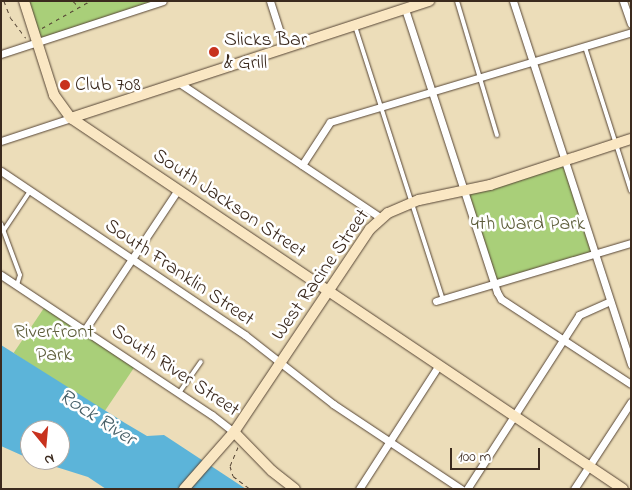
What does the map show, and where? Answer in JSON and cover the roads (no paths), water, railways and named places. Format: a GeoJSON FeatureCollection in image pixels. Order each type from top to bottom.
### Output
{"type":"FeatureCollection","features":[{"type":"Feature","properties":{"kind":"street","name":"South Jackson Street"},"geometry":{"type":"LineString","coordinates":[[24,1],[33,32],[32,44],[54,95],[71,118],[623,489]]}},
{"type":"Feature","properties":{"kind":"street"},"geometry":{"type":"LineString","coordinates":[[1,54],[164,1]]}},
{"type":"Feature","properties":{"kind":"street"},"geometry":{"type":"LineString","coordinates":[[270,1],[285,48]]}},
{"type":"Feature","properties":{"kind":"street"},"geometry":{"type":"LineString","coordinates":[[1,141],[429,1]]}},
{"type":"Feature","properties":{"kind":"street"},"geometry":{"type":"LineString","coordinates":[[513,1],[631,364]]}},
{"type":"Feature","properties":{"kind":"street"},"geometry":{"type":"LineString","coordinates":[[624,1],[631,24]]}},
{"type":"Feature","properties":{"kind":"street"},"geometry":{"type":"LineString","coordinates":[[405,9],[494,285],[501,299],[563,337],[631,384]]}},
{"type":"Feature","properties":{"kind":"street"},"geometry":{"type":"LineString","coordinates":[[302,165],[328,124],[482,75],[585,47],[631,32]]}},
{"type":"Feature","properties":{"kind":"street"},"geometry":{"type":"LineString","coordinates":[[178,82],[380,218]]}},
{"type":"Feature","properties":{"kind":"street","name":"West Racine Street"},"geometry":{"type":"LineString","coordinates":[[184,489],[212,458],[237,436],[328,290],[380,218],[412,202],[463,191],[565,161],[631,139]]}},
{"type":"Feature","properties":{"kind":"street","name":"South Franklin Street"},"geometry":{"type":"LineString","coordinates":[[1,172],[282,362],[333,404],[461,489]]}},
{"type":"Feature","properties":{"kind":"street"},"geometry":{"type":"LineString","coordinates":[[84,330],[177,191]]}},
{"type":"Feature","properties":{"kind":"street"},"geometry":{"type":"LineString","coordinates":[[440,301],[631,243]]}},
{"type":"Feature","properties":{"kind":"street","name":"South River Street"},"geometry":{"type":"LineString","coordinates":[[1,275],[179,393],[237,436],[273,473],[296,489]]}},
{"type":"Feature","properties":{"kind":"street"},"geometry":{"type":"LineString","coordinates":[[467,489],[563,337],[583,312],[610,301]]}},
{"type":"Feature","properties":{"kind":"street"},"geometry":{"type":"LineString","coordinates":[[359,489],[439,365]]}},
{"type":"Feature","properties":{"kind":"street"},"geometry":{"type":"LineString","coordinates":[[574,489],[631,402]]}},
{"type":"Feature","properties":{"kind":"lane"},"geometry":{"type":"LineString","coordinates":[[458,1],[482,75],[497,135]]}},
{"type":"Feature","properties":{"kind":"lane"},"geometry":{"type":"LineString","coordinates":[[355,26],[412,202],[440,301]]}},
{"type":"Feature","properties":{"kind":"lane"},"geometry":{"type":"LineString","coordinates":[[585,47],[631,191]]}},
{"type":"Feature","properties":{"kind":"lane"},"geometry":{"type":"LineString","coordinates":[[4,230],[30,191]]}},
{"type":"Feature","properties":{"kind":"lane"},"geometry":{"type":"LineString","coordinates":[[1,224],[20,275],[17,285]]}},
{"type":"Feature","properties":{"kind":"lane"},"geometry":{"type":"LineString","coordinates":[[179,393],[201,362]]}},
{"type":"Feature","properties":{"kind":"water","name":"Rock River"},"geometry":{"type":"Polygon","coordinates":[[[1,345],[147,436],[164,435],[246,489],[106,489],[88,477],[66,470],[70,470],[70,420],[20,420],[20,455],[1,446],[1,345]]]}},
{"type":"Feature","properties":{"kind":"place","name":"Slicks Bar & Grill"},"geometry":{"type":"Point","coordinates":[214,52]}},
{"type":"Feature","properties":{"kind":"place","name":"Club 708"},"geometry":{"type":"Point","coordinates":[65,85]}},
{"type":"Feature","properties":{"kind":"park label","name":"4th Ward Park"},"geometry":{"type":"Point","coordinates":[528,224]}},
{"type":"Feature","properties":{"kind":"park label","name":"Riverfront Park"},"geometry":{"type":"Point","coordinates":[54,344]}}]}
